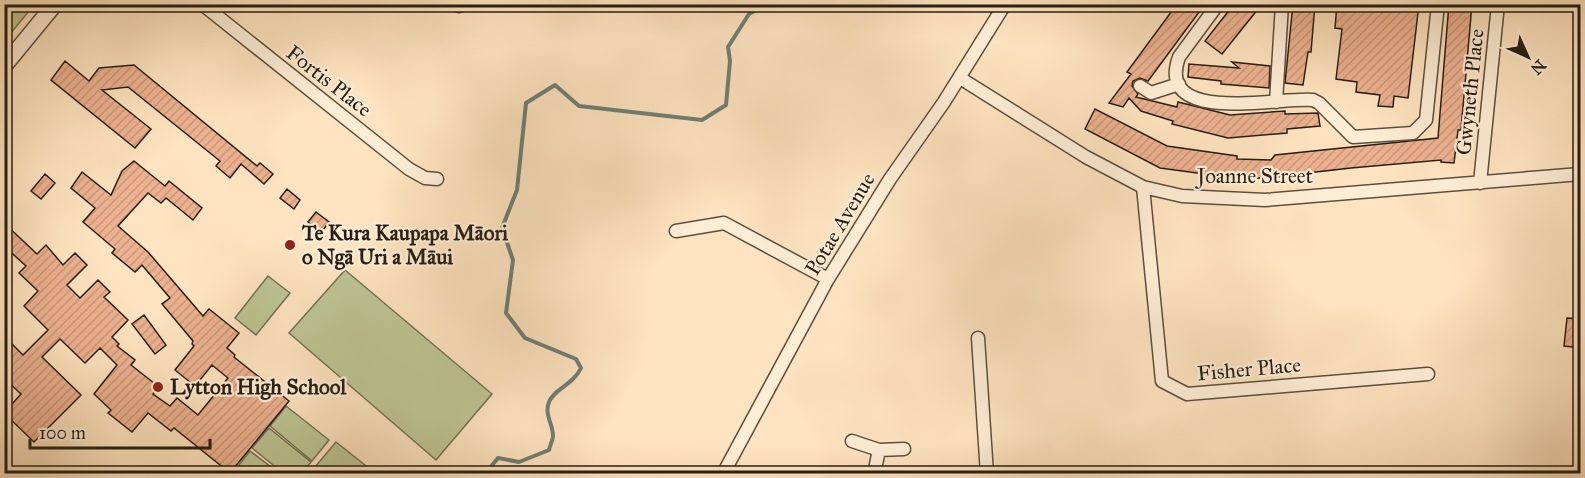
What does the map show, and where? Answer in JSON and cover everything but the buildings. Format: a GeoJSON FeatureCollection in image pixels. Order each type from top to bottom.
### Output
{"type":"FeatureCollection","features":[{"type":"Feature","properties":{"kind":"street"},"geometry":{"type":"LineString","coordinates":[[4,66],[55,4]]}},
{"type":"Feature","properties":{"kind":"street","name":"Fortis Place"},"geometry":{"type":"LineString","coordinates":[[202,4],[409,169],[425,178],[437,179]]}},
{"type":"Feature","properties":{"kind":"street","name":"Potae Avenue"},"geometry":{"type":"LineString","coordinates":[[723,474],[828,279],[890,180],[960,78],[1005,4]]}},
{"type":"Feature","properties":{"kind":"street"},"geometry":{"type":"LineString","coordinates":[[1218,4],[1179,57],[1175,68],[1183,92],[1195,98],[1218,103],[1307,99],[1319,102],[1353,137],[1413,133],[1426,120],[1438,4]]}},
{"type":"Feature","properties":{"kind":"street"},"geometry":{"type":"LineString","coordinates":[[1276,102],[1282,4]]}},
{"type":"Feature","properties":{"kind":"street","name":"Gwyneth Place"},"geometry":{"type":"LineString","coordinates":[[1480,183],[1498,4]]}},
{"type":"Feature","properties":{"kind":"street","name":"Joanne Street"},"geometry":{"type":"LineString","coordinates":[[960,78],[1086,158],[1143,187],[1182,196],[1265,200],[1581,174]]}},
{"type":"Feature","properties":{"kind":"street"},"geometry":{"type":"LineString","coordinates":[[1140,86],[1151,93],[1179,84]]}},
{"type":"Feature","properties":{"kind":"street","name":"Fisher Place"},"geometry":{"type":"LineString","coordinates":[[1143,187],[1162,381],[1187,394],[1428,374]]}},
{"type":"Feature","properties":{"kind":"street"},"geometry":{"type":"LineString","coordinates":[[676,231],[723,223],[828,279]]}},
{"type":"Feature","properties":{"kind":"street"},"geometry":{"type":"LineString","coordinates":[[978,338],[987,474]]}},
{"type":"Feature","properties":{"kind":"street"},"geometry":{"type":"LineString","coordinates":[[852,441],[879,450],[904,449]]}},
{"type":"Feature","properties":{"kind":"street"},"geometry":{"type":"LineString","coordinates":[[874,474],[879,450]]}},
{"type":"Feature","properties":{"kind":"green space"},"geometry":{"type":"Polygon","coordinates":[[[5,4],[23,5],[30,10],[5,40],[5,4]]]}},
{"type":"Feature","properties":{"kind":"green space"},"geometry":{"type":"Polygon","coordinates":[[[345,270],[492,394],[436,460],[289,333],[345,270]]]}},
{"type":"Feature","properties":{"kind":"green space"},"geometry":{"type":"Polygon","coordinates":[[[268,276],[290,293],[256,335],[235,318],[268,276]]]}},
{"type":"Feature","properties":{"kind":"green space"},"geometry":{"type":"Polygon","coordinates":[[[286,406],[329,440],[312,461],[270,426],[286,406]]]}},
{"type":"Feature","properties":{"kind":"green space"},"geometry":{"type":"Polygon","coordinates":[[[269,428],[311,462],[302,473],[283,473],[252,448],[269,428]]]}},
{"type":"Feature","properties":{"kind":"green space"},"geometry":{"type":"Polygon","coordinates":[[[336,442],[375,473],[310,473],[336,442]]]}},
{"type":"Feature","properties":{"kind":"green space"},"geometry":{"type":"Polygon","coordinates":[[[250,451],[279,473],[237,473],[234,471],[250,451]]]}},
{"type":"Feature","properties":{"kind":"waterway"},"geometry":{"type":"LineString","coordinates":[[485,474],[498,458],[519,462],[549,450],[553,436],[548,415],[549,402],[578,374],[581,368],[576,359],[525,338],[506,313],[513,260],[502,228],[517,190],[526,103],[555,85],[579,106],[702,120],[726,105],[730,61],[728,47],[749,14],[768,4]]}},
{"type":"Feature","properties":{"kind":"place","name":"Te Kura Kaupapa Māori o Ngā Uri a Māui"},"geometry":{"type":"Point","coordinates":[290,245]}},
{"type":"Feature","properties":{"kind":"place","name":"Lytton High School"},"geometry":{"type":"Point","coordinates":[158,387]}}]}
